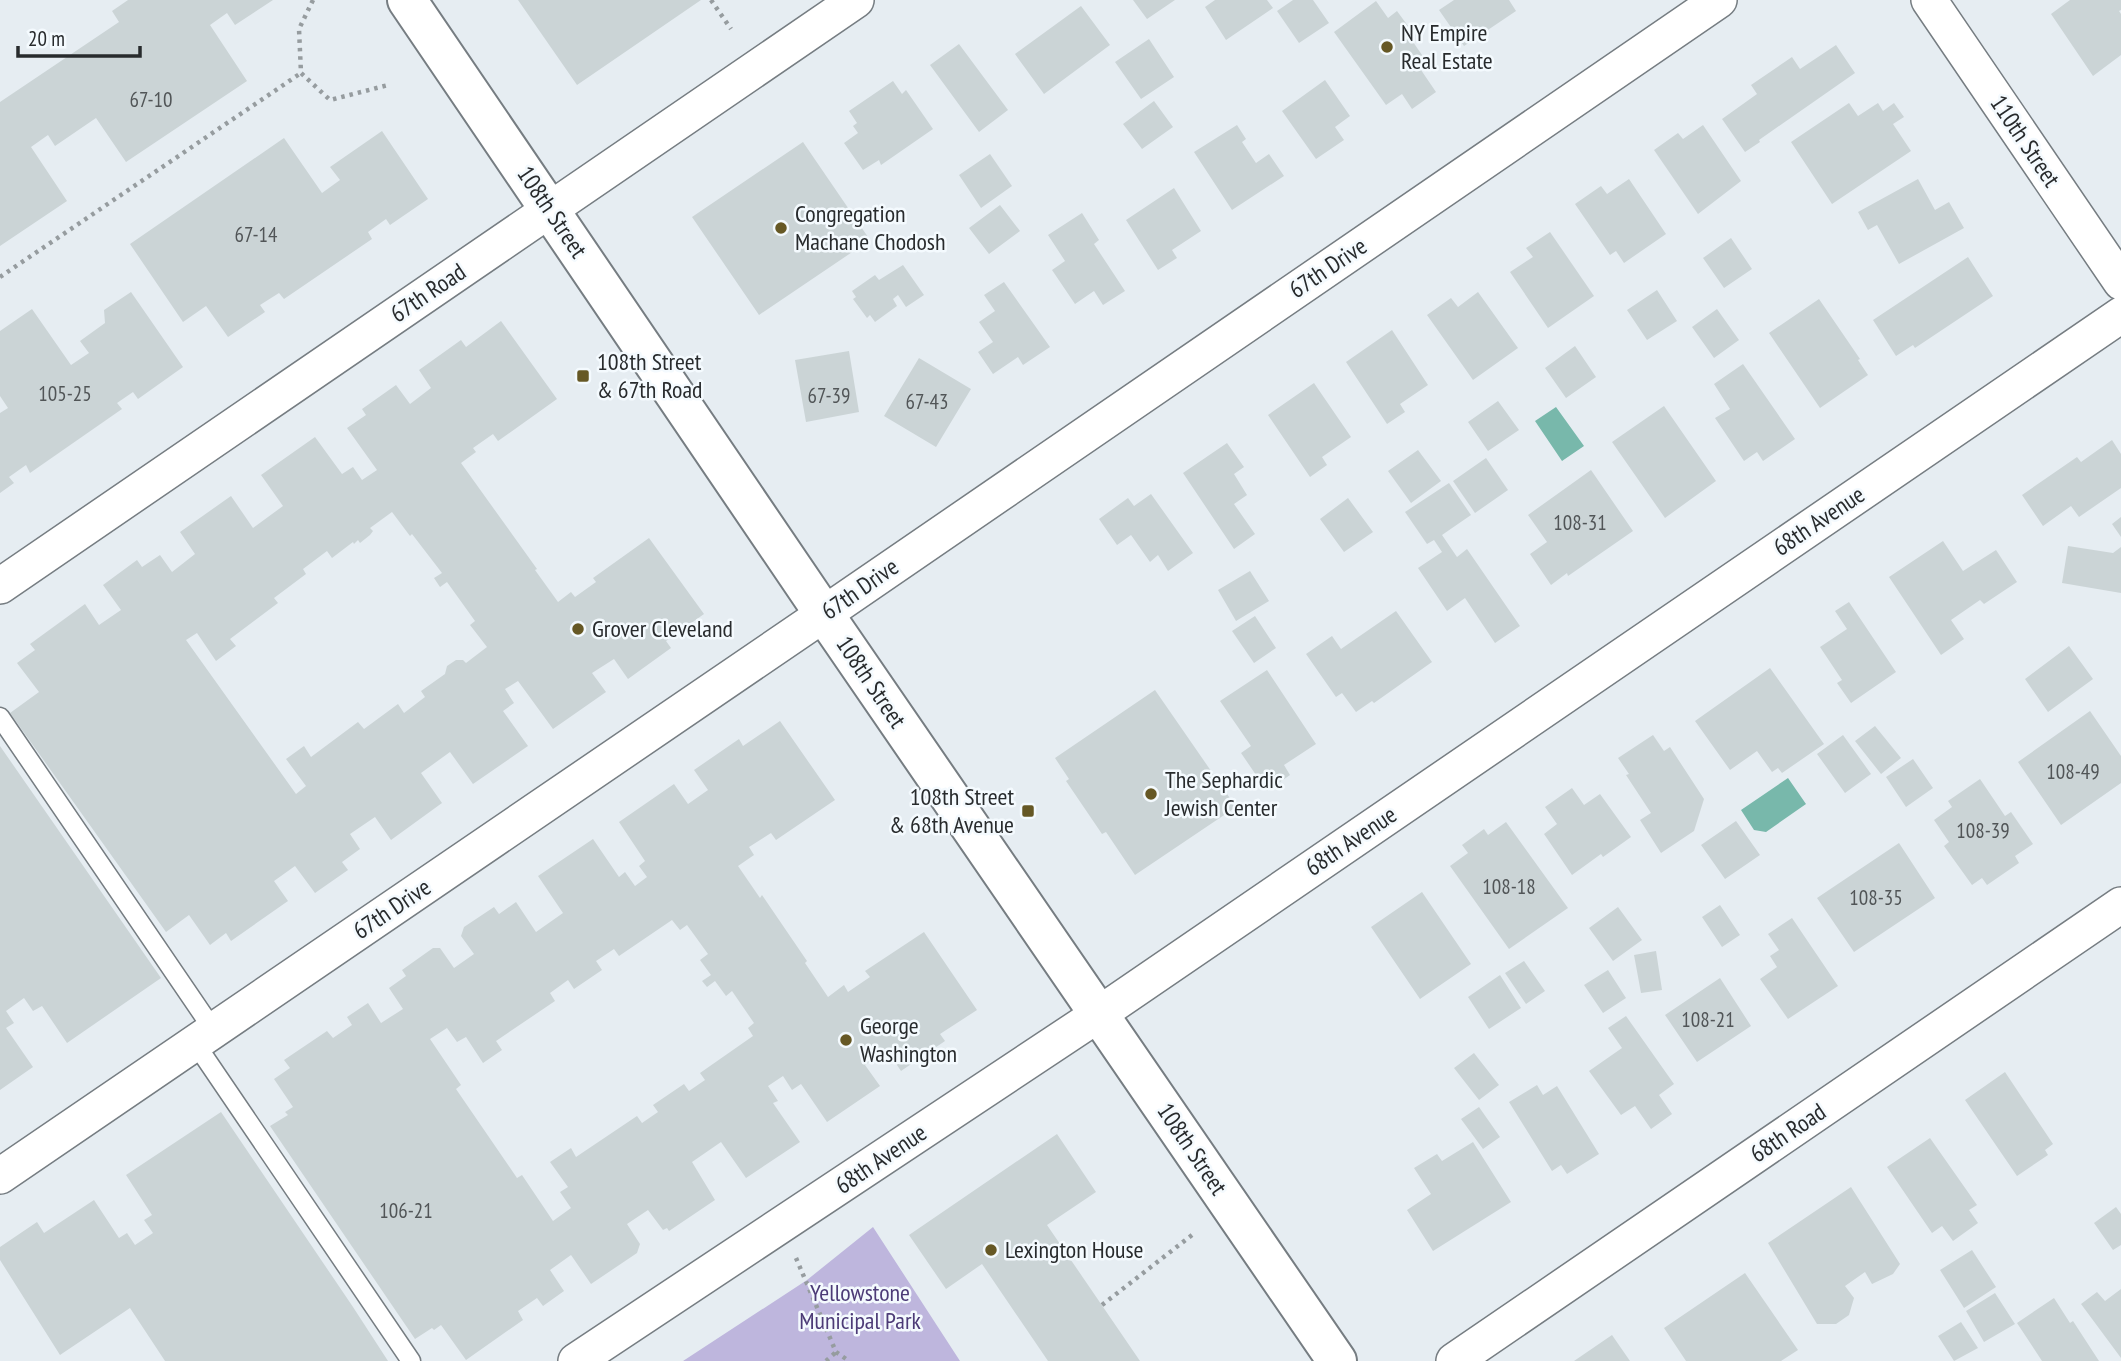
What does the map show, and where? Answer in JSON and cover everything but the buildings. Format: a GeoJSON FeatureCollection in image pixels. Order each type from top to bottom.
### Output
{"type":"FeatureCollection","features":[{"type":"Feature","properties":{"kind":"main road","name":"108th Street"},"geometry":{"type":"LineString","coordinates":[[407,0],[824,614],[1337,1361]]}},
{"type":"Feature","properties":{"kind":"street","name":"67th Road"},"geometry":{"type":"LineString","coordinates":[[0,586],[856,0]]}},
{"type":"Feature","properties":{"kind":"street","name":"67th Drive"},"geometry":{"type":"LineString","coordinates":[[0,1176],[1719,0]]}},
{"type":"Feature","properties":{"kind":"street","name":"110th Street"},"geometry":{"type":"LineString","coordinates":[[1929,0],[2121,282]]}},
{"type":"Feature","properties":{"kind":"street","name":"68th Avenue"},"geometry":{"type":"LineString","coordinates":[[576,1361],[1099,1014],[2121,315]]}},
{"type":"Feature","properties":{"kind":"street","name":"68th Road"},"geometry":{"type":"LineString","coordinates":[[1454,1361],[2121,905]]}},
{"type":"Feature","properties":{"kind":"lane"},"geometry":{"type":"LineString","coordinates":[[0,718],[411,1361]]}},
{"type":"Feature","properties":{"kind":"path"},"geometry":{"type":"LineString","coordinates":[[313,0],[299,30],[301,73],[330,100],[388,85]]}},
{"type":"Feature","properties":{"kind":"path"},"geometry":{"type":"LineString","coordinates":[[711,0],[731,29]]}},
{"type":"Feature","properties":{"kind":"path"},"geometry":{"type":"LineString","coordinates":[[0,277],[301,73]]}},
{"type":"Feature","properties":{"kind":"path"},"geometry":{"type":"LineString","coordinates":[[1102,1305],[1192,1235]]}},
{"type":"Feature","properties":{"kind":"path"},"geometry":{"type":"LineString","coordinates":[[795,1256],[836,1352],[849,1361]]}},
{"type":"Feature","properties":{"kind":"path"},"geometry":{"type":"LineString","coordinates":[[826,1361],[836,1352]]}},
{"type":"Feature","properties":{"kind":"green space","name":"Yellowstone Municipal Park"},"geometry":{"type":"Polygon","coordinates":[[[873,1227],[960,1361],[683,1361],[807,1280],[873,1227]]]}},
{"type":"Feature","properties":{"kind":"shaded area"},"geometry":{"type":"Polygon","coordinates":[[[1556,407],[1584,446],[1562,461],[1535,421],[1556,407]]]}},
{"type":"Feature","properties":{"kind":"shaded area"},"geometry":{"type":"Polygon","coordinates":[[[1788,778],[1806,804],[1766,832],[1754,830],[1741,810],[1788,778]]]}},
{"type":"Feature","properties":{"kind":"place","name":"NY Empire Real Estate"},"geometry":{"type":"Point","coordinates":[1387,47]}},
{"type":"Feature","properties":{"kind":"place","name":"Congregation Machane Chodosh"},"geometry":{"type":"Point","coordinates":[781,228]}},
{"type":"Feature","properties":{"kind":"place","name":"108th Street & 67th Road"},"geometry":{"type":"Point","coordinates":[583,376]}},
{"type":"Feature","properties":{"kind":"place","name":"Grover Cleveland"},"geometry":{"type":"Point","coordinates":[578,629]}},
{"type":"Feature","properties":{"kind":"place","name":"The Sephardic Jewish Center"},"geometry":{"type":"Point","coordinates":[1151,794]}},
{"type":"Feature","properties":{"kind":"place","name":"108th Street & 68th Avenue"},"geometry":{"type":"Point","coordinates":[1028,811]}},
{"type":"Feature","properties":{"kind":"place","name":"George Washington"},"geometry":{"type":"Point","coordinates":[846,1040]}},
{"type":"Feature","properties":{"kind":"place","name":"Lexington House"},"geometry":{"type":"Point","coordinates":[991,1250]}}]}
